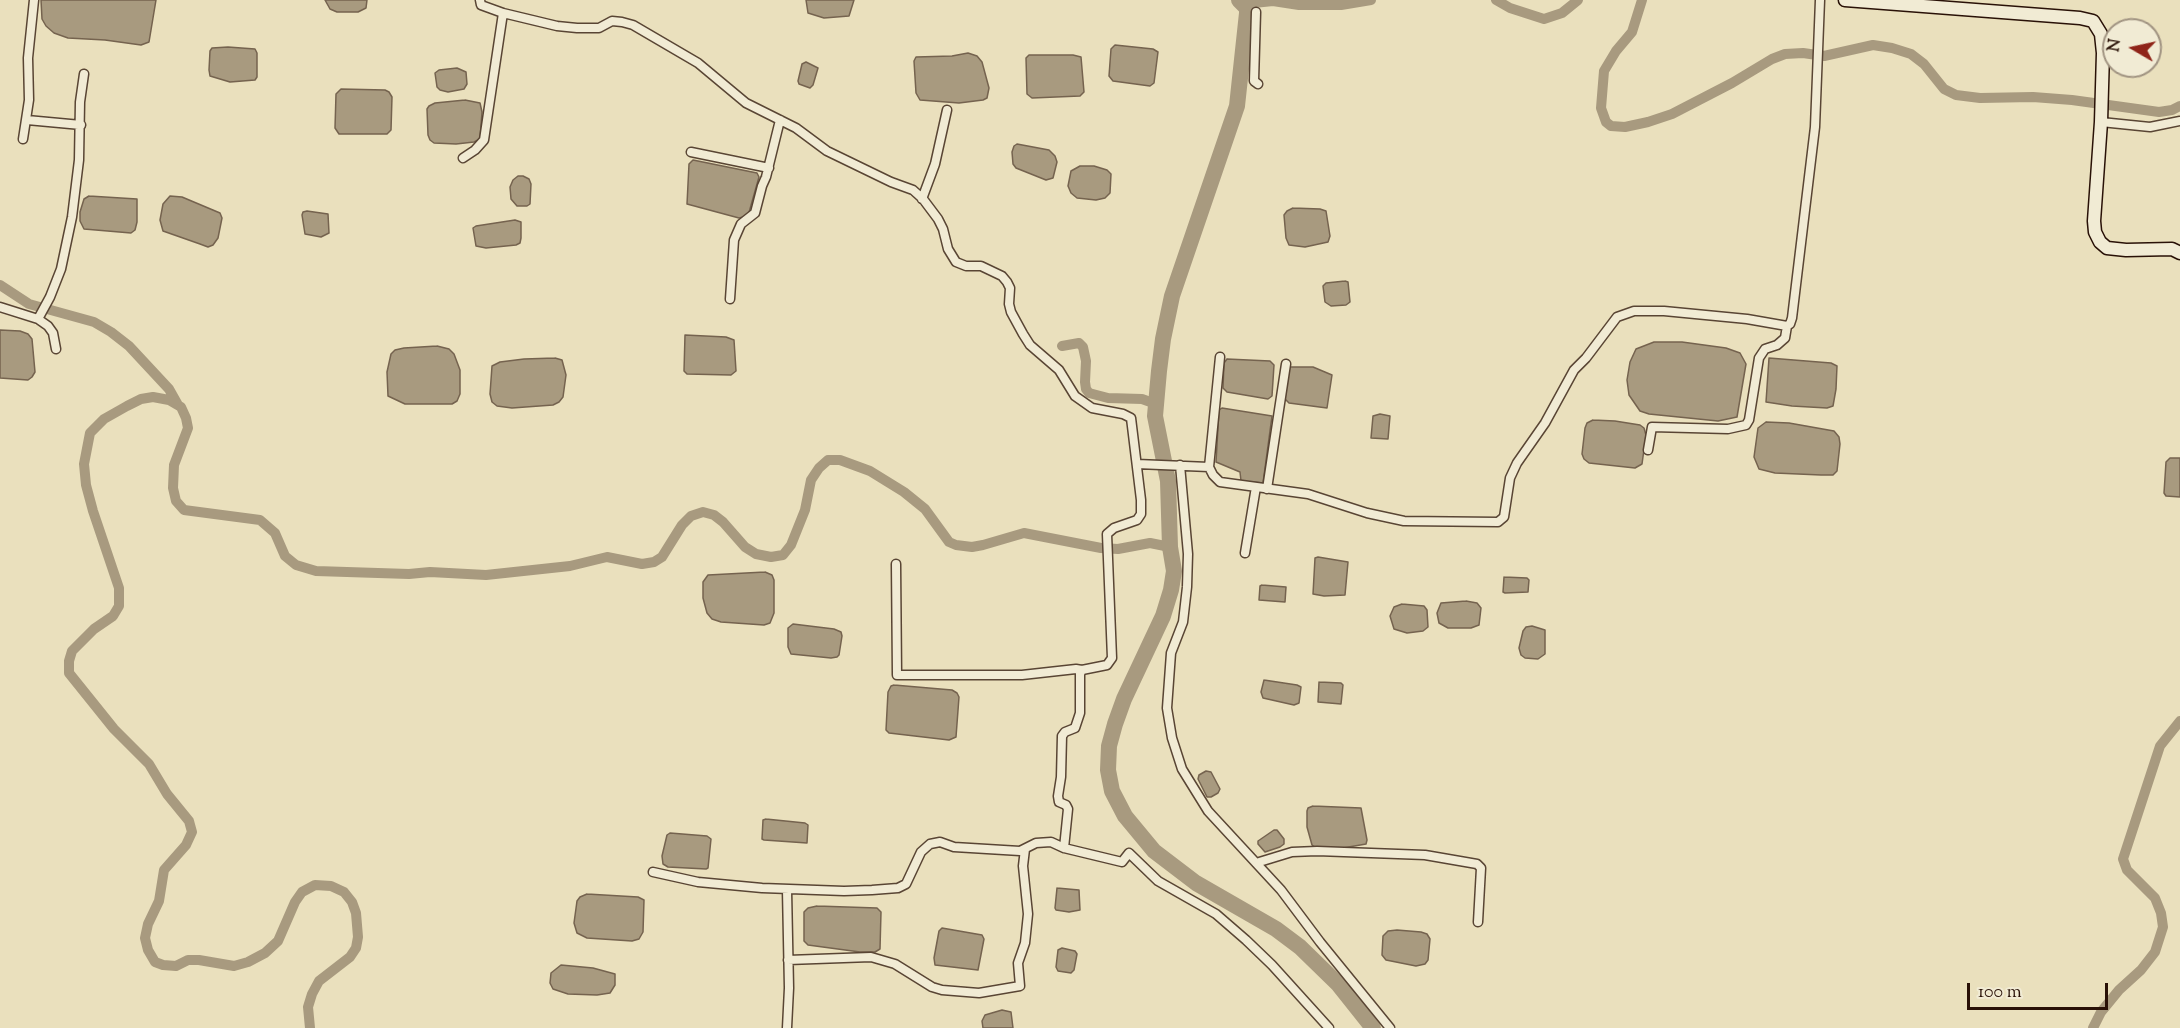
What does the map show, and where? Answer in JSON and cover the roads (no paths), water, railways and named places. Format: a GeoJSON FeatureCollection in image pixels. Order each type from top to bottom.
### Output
{"type":"FeatureCollection","features":[{"type":"Feature","properties":{"kind":"street"},"geometry":{"type":"LineString","coordinates":[[23,140],[27,120],[28,58],[34,0]]}},
{"type":"Feature","properties":{"kind":"street"},"geometry":{"type":"LineString","coordinates":[[480,0],[481,5],[503,13],[551,25],[599,28],[612,21],[633,26],[698,63],[746,103],[796,128],[827,151],[891,182],[913,190],[938,219],[948,249],[956,262],[966,266],[981,266],[1002,276],[1007,282],[1010,288],[1011,312],[1023,334],[1030,345],[1059,370],[1075,396],[1092,408],[1123,414],[1131,418],[1141,500],[1140,517],[1132,523],[1114,528],[1106,538],[1112,658],[1107,665],[1082,670],[1022,675],[897,675],[896,564]]}},
{"type":"Feature","properties":{"kind":"street"},"geometry":{"type":"LineString","coordinates":[[1648,450],[1652,427],[1728,429],[1746,425],[1749,420],[1759,358],[1765,349],[1778,345],[1785,338],[1787,326],[1792,318],[1815,127],[1820,0]]}},
{"type":"Feature","properties":{"kind":"street"},"geometry":{"type":"LineString","coordinates":[[1845,0],[2090,20],[2097,24],[2102,39],[2102,118],[2095,232],[2100,242],[2108,248],[2172,249],[2180,253]]}},
{"type":"Feature","properties":{"kind":"street"},"geometry":{"type":"LineString","coordinates":[[1256,12],[1254,81],[1258,84]]}},
{"type":"Feature","properties":{"kind":"street"},"geometry":{"type":"LineString","coordinates":[[463,158],[484,140],[503,13]]}},
{"type":"Feature","properties":{"kind":"street"},"geometry":{"type":"LineString","coordinates":[[39,317],[61,269],[72,217],[79,160],[80,102],[84,74]]}},
{"type":"Feature","properties":{"kind":"street"},"geometry":{"type":"LineString","coordinates":[[922,199],[935,164],[947,110]]}},
{"type":"Feature","properties":{"kind":"street"},"geometry":{"type":"LineString","coordinates":[[2102,118],[2150,127],[2180,121]]}},
{"type":"Feature","properties":{"kind":"street"},"geometry":{"type":"LineString","coordinates":[[27,120],[81,125]]}},
{"type":"Feature","properties":{"kind":"street"},"geometry":{"type":"LineString","coordinates":[[730,299],[734,240],[741,224],[755,213],[769,168],[780,120]]}},
{"type":"Feature","properties":{"kind":"street"},"geometry":{"type":"LineString","coordinates":[[691,152],[769,168]]}},
{"type":"Feature","properties":{"kind":"street"},"geometry":{"type":"LineString","coordinates":[[0,307],[39,317],[53,333],[56,349]]}},
{"type":"Feature","properties":{"kind":"street"},"geometry":{"type":"LineString","coordinates":[[1220,357],[1209,467],[1220,482],[1308,494],[1367,513],[1404,521],[1498,522],[1504,517],[1510,478],[1517,463],[1545,423],[1574,370],[1617,317],[1634,311],[1664,311],[1747,319],[1787,326]]}},
{"type":"Feature","properties":{"kind":"street"},"geometry":{"type":"LineString","coordinates":[[1267,489],[1286,364]]}},
{"type":"Feature","properties":{"kind":"street"},"geometry":{"type":"LineString","coordinates":[[1137,465],[1209,467]]}},
{"type":"Feature","properties":{"kind":"street"},"geometry":{"type":"LineString","coordinates":[[1176,465],[1188,554],[1187,587],[1183,622],[1171,653],[1167,708],[1172,738],[1182,769],[1208,812],[1281,890],[1390,1028]]}},
{"type":"Feature","properties":{"kind":"street"},"geometry":{"type":"LineString","coordinates":[[1245,553],[1256,487]]}},
{"type":"Feature","properties":{"kind":"street"},"geometry":{"type":"LineString","coordinates":[[1064,848],[1068,809],[1066,805],[1059,802],[1058,796],[1061,777],[1061,742],[1065,732],[1075,728],[1080,713],[1080,674],[1082,670]]}},
{"type":"Feature","properties":{"kind":"street"},"geometry":{"type":"LineString","coordinates":[[653,872],[698,882],[787,890],[844,891],[898,888],[906,884],[921,852],[930,844],[1020,851],[1036,843],[1051,842],[1064,848],[1122,862],[1129,854],[1158,881],[1216,914],[1246,940],[1329,1028]]}},
{"type":"Feature","properties":{"kind":"street"},"geometry":{"type":"LineString","coordinates":[[788,960],[871,957],[895,964],[932,987],[942,990],[979,993],[1020,986],[1018,963],[1025,943],[1028,914],[1023,866],[1024,849]]}},
{"type":"Feature","properties":{"kind":"street"},"geometry":{"type":"LineString","coordinates":[[1256,863],[1292,852],[1317,851],[1425,855],[1477,864],[1481,868],[1478,922]]}},
{"type":"Feature","properties":{"kind":"street"},"geometry":{"type":"LineString","coordinates":[[787,890],[788,1028]]}},
{"type":"Feature","properties":{"kind":"waterway"},"geometry":{"type":"LineString","coordinates":[[1239,0],[1247,8],[1247,13],[1237,106],[1172,296],[1159,371],[1155,416],[1168,481],[1170,547],[1174,571],[1171,590],[1163,616],[1124,699],[1115,724],[1109,746],[1108,770],[1112,791],[1125,816],[1154,851],[1196,883],[1276,929],[1300,947],[1338,984],[1373,1028]]}},
{"type":"Feature","properties":{"kind":"waterway"},"geometry":{"type":"LineString","coordinates":[[1244,4],[1273,1],[1299,5],[1341,5],[1371,0]]}},
{"type":"Feature","properties":{"kind":"waterway"},"geometry":{"type":"LineString","coordinates":[[1496,0],[1510,8],[1544,19],[1562,13],[1578,0]]}},
{"type":"Feature","properties":{"kind":"waterway"},"geometry":{"type":"LineString","coordinates":[[1642,0],[1632,32],[1616,51],[1604,71],[1601,108],[1606,122],[1611,126],[1625,127],[1672,114],[1785,54],[1803,53],[1824,56],[1873,45],[1911,54],[1924,64],[1944,89],[1956,95],[1980,98],[2033,97],[2072,100],[2159,112],[2180,106]]}},
{"type":"Feature","properties":{"kind":"waterway"},"geometry":{"type":"LineString","coordinates":[[0,285],[29,304],[94,322],[111,332],[129,346],[169,389],[178,405]]}},
{"type":"Feature","properties":{"kind":"waterway"},"geometry":{"type":"LineString","coordinates":[[1062,346],[1079,343],[1083,347],[1086,361],[1085,382],[1089,393],[1108,398],[1142,399],[1156,404]]}},
{"type":"Feature","properties":{"kind":"waterway"},"geometry":{"type":"LineString","coordinates":[[310,1028],[308,1007],[319,981],[350,957],[356,948],[358,937],[356,913],[352,902],[344,892],[331,886],[315,885],[302,892],[295,902],[278,941],[265,953],[248,962],[234,966],[188,960],[176,966],[163,965],[155,962],[148,950],[145,938],[148,924],[159,901],[164,870],[186,845],[192,832],[189,821],[167,794],[149,764],[114,729],[69,673],[72,651],[94,629],[113,616],[119,606],[119,588],[93,511],[86,485],[84,464],[90,433],[104,419],[127,406],[141,399],[153,397],[169,400],[181,407],[188,428],[174,465],[173,488],[176,501],[184,510],[260,520],[275,533],[285,556],[296,565],[316,571],[486,575],[570,566],[607,557],[642,564],[654,562],[662,557],[682,525],[691,516],[703,512],[714,515],[723,522],[745,547],[756,554],[771,557],[783,555],[791,545],[805,510],[811,480],[828,460],[840,460],[870,471],[904,492],[925,509],[949,542],[956,545],[972,547],[1024,533],[1101,548],[1118,549],[1150,543],[1170,547]]}},
{"type":"Feature","properties":{"kind":"waterway"},"geometry":{"type":"LineString","coordinates":[[2093,1028],[2101,1012],[2155,952],[2163,927],[2155,898],[2127,870],[2123,859],[2160,746],[2180,721]]}}]}
